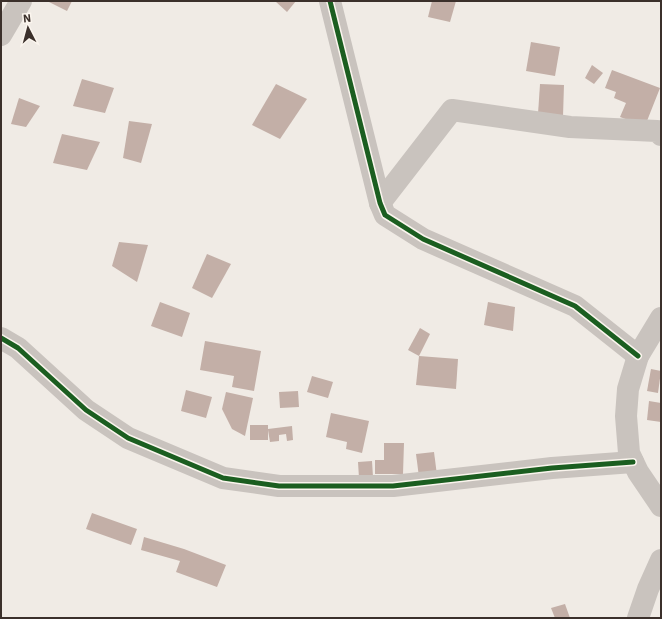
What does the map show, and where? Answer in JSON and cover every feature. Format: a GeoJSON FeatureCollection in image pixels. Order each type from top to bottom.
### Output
{"type":"FeatureCollection","features":[{"type":"Feature","properties":{"kind":"street"},"geometry":{"type":"LineString","coordinates":[[1,35],[20,1]]}},
{"type":"Feature","properties":{"kind":"street"},"geometry":{"type":"LineString","coordinates":[[330,1],[380,203],[385,215],[423,239],[575,306],[638,356]]}},
{"type":"Feature","properties":{"kind":"street"},"geometry":{"type":"LineString","coordinates":[[380,203],[452,110],[570,127],[657,131],[661,135]]}},
{"type":"Feature","properties":{"kind":"street"},"geometry":{"type":"LineString","coordinates":[[661,318],[638,356],[628,389],[626,416],[629,453],[638,472],[661,506]]}},
{"type":"Feature","properties":{"kind":"street"},"geometry":{"type":"LineString","coordinates":[[1,338],[18,348],[86,410],[128,438],[223,478],[279,486],[393,486],[552,468],[633,462]]}},
{"type":"Feature","properties":{"kind":"street"},"geometry":{"type":"LineString","coordinates":[[638,618],[648,589],[661,560]]}},
{"type":"Feature","properties":{"kind":"building"},"geometry":{"type":"Polygon","coordinates":[[[47,1],[72,1],[67,11],[47,1]]]}},
{"type":"Feature","properties":{"kind":"building"},"geometry":{"type":"Polygon","coordinates":[[[275,1],[296,1],[287,12],[275,1]]]}},
{"type":"Feature","properties":{"kind":"building"},"geometry":{"type":"Polygon","coordinates":[[[432,1],[456,1],[450,22],[428,17],[432,1]]]}},
{"type":"Feature","properties":{"kind":"building"},"geometry":{"type":"Polygon","coordinates":[[[531,42],[560,47],[555,76],[526,71],[531,42]]]}},
{"type":"Feature","properties":{"kind":"building"},"geometry":{"type":"Polygon","coordinates":[[[592,65],[603,73],[594,84],[585,78],[592,65]]]}},
{"type":"Feature","properties":{"kind":"building"},"geometry":{"type":"Polygon","coordinates":[[[612,70],[660,88],[645,126],[620,117],[626,103],[614,98],[616,92],[605,88],[612,70]]]}},
{"type":"Feature","properties":{"kind":"building"},"geometry":{"type":"Polygon","coordinates":[[[82,79],[114,88],[105,113],[73,106],[82,79]]]}},
{"type":"Feature","properties":{"kind":"building"},"geometry":{"type":"Polygon","coordinates":[[[276,84],[307,99],[280,139],[252,125],[276,84]]]}},
{"type":"Feature","properties":{"kind":"building"},"geometry":{"type":"Polygon","coordinates":[[[540,84],[564,85],[563,116],[538,114],[540,84]]]}},
{"type":"Feature","properties":{"kind":"building"},"geometry":{"type":"Polygon","coordinates":[[[19,98],[40,106],[26,127],[11,124],[19,98]]]}},
{"type":"Feature","properties":{"kind":"building"},"geometry":{"type":"Polygon","coordinates":[[[129,121],[152,124],[141,163],[123,158],[129,121]]]}},
{"type":"Feature","properties":{"kind":"building"},"geometry":{"type":"Polygon","coordinates":[[[62,134],[100,142],[87,170],[53,163],[62,134]]]}},
{"type":"Feature","properties":{"kind":"building"},"geometry":{"type":"Polygon","coordinates":[[[119,242],[148,245],[137,282],[112,266],[119,242]]]}},
{"type":"Feature","properties":{"kind":"building"},"geometry":{"type":"Polygon","coordinates":[[[207,254],[231,264],[212,298],[192,288],[207,254]]]}},
{"type":"Feature","properties":{"kind":"building"},"geometry":{"type":"Polygon","coordinates":[[[160,302],[190,313],[182,337],[151,326],[160,302]]]}},
{"type":"Feature","properties":{"kind":"building"},"geometry":{"type":"Polygon","coordinates":[[[488,302],[515,307],[513,331],[484,325],[488,302]]]}},
{"type":"Feature","properties":{"kind":"building"},"geometry":{"type":"Polygon","coordinates":[[[420,328],[430,334],[419,356],[408,350],[420,328]]]}},
{"type":"Feature","properties":{"kind":"building"},"geometry":{"type":"Polygon","coordinates":[[[205,341],[261,351],[254,391],[232,387],[234,376],[200,370],[205,341]]]}},
{"type":"Feature","properties":{"kind":"building"},"geometry":{"type":"Polygon","coordinates":[[[419,356],[458,359],[456,389],[416,385],[419,356]]]}},
{"type":"Feature","properties":{"kind":"building"},"geometry":{"type":"Polygon","coordinates":[[[651,369],[661,371],[658,393],[647,391],[651,369]]]}},
{"type":"Feature","properties":{"kind":"building"},"geometry":{"type":"Polygon","coordinates":[[[312,376],[333,382],[328,398],[307,392],[312,376]]]}},
{"type":"Feature","properties":{"kind":"building"},"geometry":{"type":"Polygon","coordinates":[[[186,390],[212,397],[206,418],[181,411],[186,390]]]}},
{"type":"Feature","properties":{"kind":"building"},"geometry":{"type":"Polygon","coordinates":[[[298,391],[299,407],[280,408],[279,392],[298,391]]]}},
{"type":"Feature","properties":{"kind":"building"},"geometry":{"type":"Polygon","coordinates":[[[226,392],[253,398],[245,436],[232,429],[222,409],[226,392]]]}},
{"type":"Feature","properties":{"kind":"building"},"geometry":{"type":"Polygon","coordinates":[[[649,401],[661,403],[661,422],[647,420],[649,401]]]}},
{"type":"Feature","properties":{"kind":"building"},"geometry":{"type":"Polygon","coordinates":[[[331,413],[369,421],[362,453],[346,449],[347,442],[326,437],[331,413]]]}},
{"type":"Feature","properties":{"kind":"building"},"geometry":{"type":"Polygon","coordinates":[[[250,425],[268,425],[268,429],[292,426],[293,440],[287,441],[286,434],[279,435],[279,441],[270,442],[268,430],[268,440],[250,440],[250,425]]]}},
{"type":"Feature","properties":{"kind":"building"},"geometry":{"type":"Polygon","coordinates":[[[384,443],[404,443],[403,474],[375,474],[375,460],[384,460],[384,443]]]}},
{"type":"Feature","properties":{"kind":"building"},"geometry":{"type":"Polygon","coordinates":[[[434,452],[437,475],[419,477],[416,454],[434,452]]]}},
{"type":"Feature","properties":{"kind":"building"},"geometry":{"type":"Polygon","coordinates":[[[372,461],[373,477],[359,478],[358,462],[372,461]]]}},
{"type":"Feature","properties":{"kind":"building"},"geometry":{"type":"Polygon","coordinates":[[[92,513],[137,529],[131,545],[86,529],[92,513]]]}},
{"type":"Feature","properties":{"kind":"building"},"geometry":{"type":"Polygon","coordinates":[[[144,537],[184,549],[226,565],[217,587],[176,572],[180,561],[141,550],[144,537]]]}},
{"type":"Feature","properties":{"kind":"building"},"geometry":{"type":"Polygon","coordinates":[[[565,604],[570,618],[555,618],[551,608],[565,604]]]}},
{"type":"Feature","properties":{"kind":"cycle path"},"geometry":{"type":"LineString","coordinates":[[330,1],[380,203],[385,215],[423,239],[575,306],[638,356]]}},
{"type":"Feature","properties":{"kind":"cycle path"},"geometry":{"type":"LineString","coordinates":[[1,338],[18,348],[86,410],[128,438],[223,478],[279,486],[393,486],[552,468],[633,462]]}}]}
